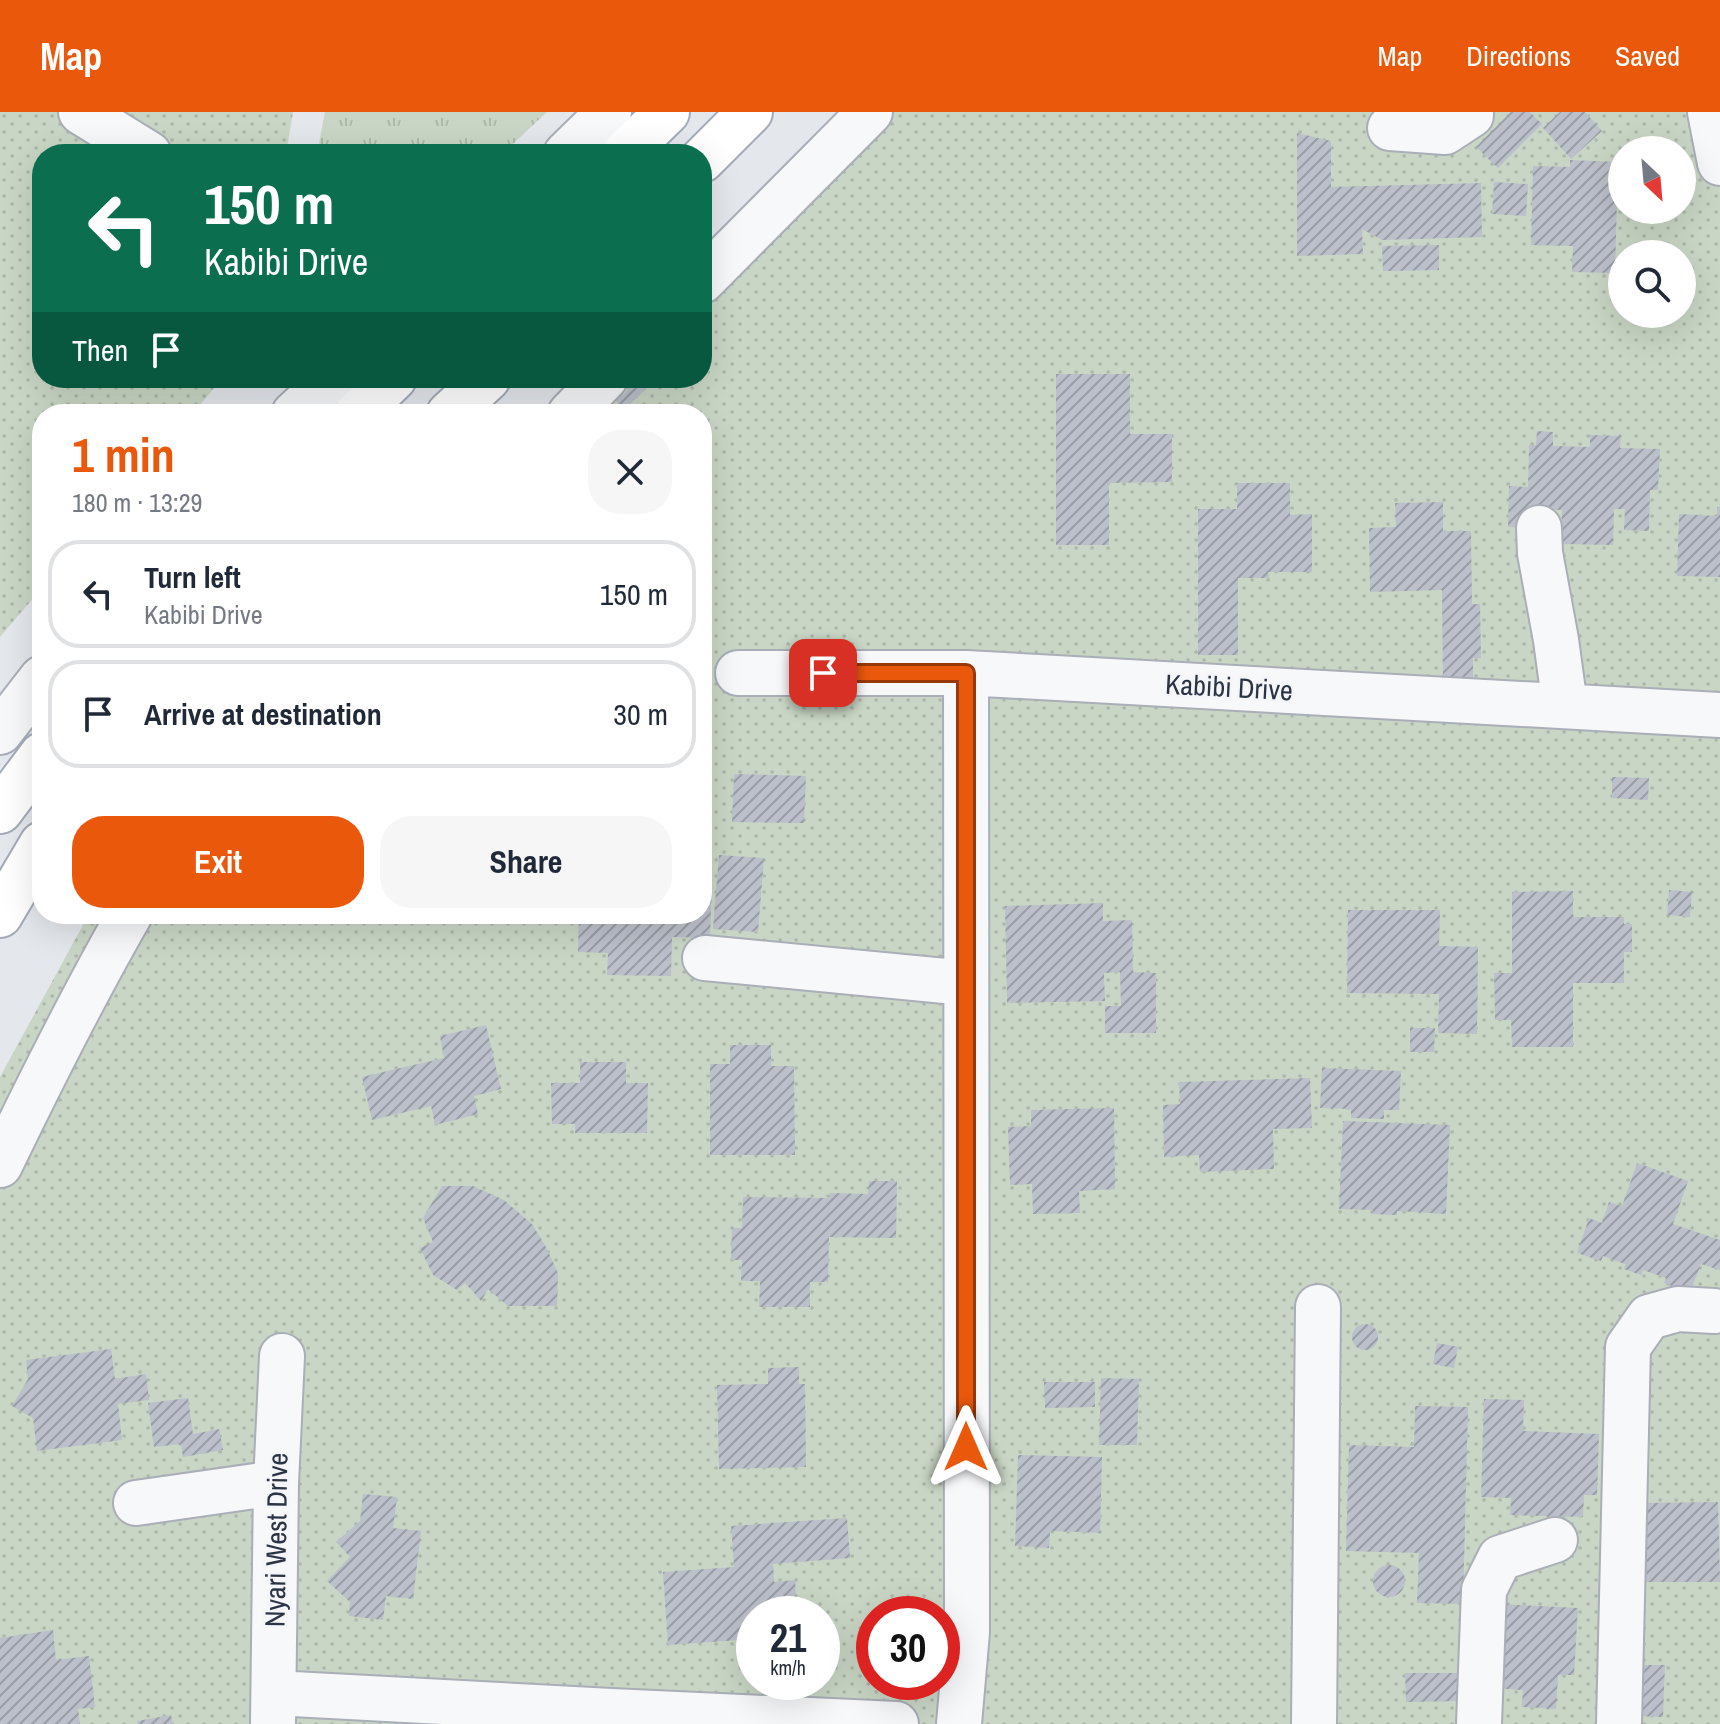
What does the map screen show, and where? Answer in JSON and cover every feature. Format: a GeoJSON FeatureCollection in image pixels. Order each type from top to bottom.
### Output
{"type":"FeatureCollection","features":[{"type":"Feature","properties":{"kind":"main road"},"geometry":{"type":"LineString","coordinates":[[634,144],[667,112]]}},
{"type":"Feature","properties":{"kind":"main road"},"geometry":{"type":"LineString","coordinates":[[712,150],[750,112]]}},
{"type":"Feature","properties":{"kind":"main road"},"geometry":{"type":"LineString","coordinates":[[367,404],[384,388]]}},
{"type":"Feature","properties":{"kind":"main road"},"geometry":{"type":"LineString","coordinates":[[460,404],[477,388]]}},
{"type":"Feature","properties":{"kind":"main road"},"geometry":{"type":"LineString","coordinates":[[0,811],[32,768]]}},
{"type":"Feature","properties":{"kind":"main road"},"geometry":{"type":"LineString","coordinates":[[0,915],[32,861]]}},
{"type":"Feature","properties":{"kind":"street"},"geometry":{"type":"LineString","coordinates":[[81,112],[131,134]]}},
{"type":"Feature","properties":{"kind":"street"},"geometry":{"type":"LineString","coordinates":[[576,144],[609,112]]}},
{"type":"Feature","properties":{"kind":"street"},"geometry":{"type":"LineString","coordinates":[[712,153],[774,112]]}},
{"type":"Feature","properties":{"kind":"street"},"geometry":{"type":"LineString","coordinates":[[712,271],[870,112]]}},
{"type":"Feature","properties":{"kind":"street"},"geometry":{"type":"LineString","coordinates":[[1390,128],[1445,132],[1471,112]]}},
{"type":"Feature","properties":{"kind":"street"},"geometry":{"type":"LineString","coordinates":[[1710,112],[1720,163]]}},
{"type":"Feature","properties":{"kind":"street"},"geometry":{"type":"LineString","coordinates":[[303,404],[322,388]]}},
{"type":"Feature","properties":{"kind":"street"},"geometry":{"type":"LineString","coordinates":[[580,404],[595,388]]}},
{"type":"Feature","properties":{"kind":"street"},"geometry":{"type":"LineString","coordinates":[[1539,528],[1540,553],[1565,706]]}},
{"type":"Feature","properties":{"kind":"street","name":"Kabibi Drive"},"geometry":{"type":"LineString","coordinates":[[738,673],[966,673],[1720,715]]}},
{"type":"Feature","properties":{"kind":"street"},"geometry":{"type":"LineString","coordinates":[[959,1724],[967,1632],[966,673]]}},
{"type":"Feature","properties":{"kind":"street"},"geometry":{"type":"LineString","coordinates":[[0,732],[32,691]]}},
{"type":"Feature","properties":{"kind":"street"},"geometry":{"type":"LineString","coordinates":[[0,1165],[125,924]]}},
{"type":"Feature","properties":{"kind":"street"},"geometry":{"type":"LineString","coordinates":[[705,958],[966,983]]}},
{"type":"Feature","properties":{"kind":"street"},"geometry":{"type":"LineString","coordinates":[[1314,1724],[1318,1307]]}},
{"type":"Feature","properties":{"kind":"street"},"geometry":{"type":"LineString","coordinates":[[1619,1724],[1628,1347],[1649,1317],[1678,1309],[1714,1311]]}},
{"type":"Feature","properties":{"kind":"street","name":"Nyari West Drive"},"geometry":{"type":"LineString","coordinates":[[274,1709],[276,1483],[282,1356]]}},
{"type":"Feature","properties":{"kind":"street"},"geometry":{"type":"LineString","coordinates":[[136,1503],[276,1483]]}},
{"type":"Feature","properties":{"kind":"street"},"geometry":{"type":"LineString","coordinates":[[1479,1724],[1484,1590],[1500,1558],[1555,1540]]}},
{"type":"Feature","properties":{"kind":"street"},"geometry":{"type":"LineString","coordinates":[[274,1709],[896,1724]]}},
{"type":"Feature","properties":{"kind":"green space"},"geometry":{"type":"Polygon","coordinates":[[[0,112],[293,112],[288,144],[32,144],[32,388],[214,388],[201,404],[32,404],[32,600],[0,637],[0,112]]]}},
{"type":"Feature","properties":{"kind":"green space"},"geometry":{"type":"Polygon","coordinates":[[[325,112],[547,112],[513,144],[319,144],[325,112]]]}},
{"type":"Feature","properties":{"kind":"green space"},"geometry":{"type":"Polygon","coordinates":[[[869,112],[1720,112],[1720,1724],[0,1724],[0,1077],[84,924],[712,924],[712,404],[563,404],[579,388],[712,388],[712,261],[869,112]]]}},
{"type":"Feature","properties":{"kind":"building"},"geometry":{"type":"Polygon","coordinates":[[[1511,112],[1530,112],[1542,124],[1498,168],[1476,147],[1511,112]]]}},
{"type":"Feature","properties":{"kind":"building"},"geometry":{"type":"Polygon","coordinates":[[[1560,112],[1585,112],[1602,131],[1571,159],[1543,128],[1560,112]]]}},
{"type":"Feature","properties":{"kind":"building"},"geometry":{"type":"Polygon","coordinates":[[[1297,133],[1331,141],[1331,187],[1481,183],[1482,237],[1382,240],[1362,229],[1363,254],[1297,256],[1297,133]]]}},
{"type":"Feature","properties":{"kind":"building"},"geometry":{"type":"Polygon","coordinates":[[[1570,160],[1608,162],[1608,224],[1616,224],[1616,240],[1608,240],[1608,273],[1572,272],[1573,246],[1531,245],[1533,166],[1570,167],[1570,160]]]}},
{"type":"Feature","properties":{"kind":"building"},"geometry":{"type":"Polygon","coordinates":[[[1494,182],[1528,184],[1526,216],[1492,214],[1494,182]]]}},
{"type":"Feature","properties":{"kind":"building"},"geometry":{"type":"Polygon","coordinates":[[[1439,245],[1439,270],[1383,271],[1382,246],[1439,245]]]}},
{"type":"Feature","properties":{"kind":"building"},"geometry":{"type":"Polygon","coordinates":[[[1056,374],[1130,374],[1130,434],[1172,434],[1172,482],[1109,483],[1109,545],[1056,545],[1056,374]]]}},
{"type":"Feature","properties":{"kind":"building"},"geometry":{"type":"Polygon","coordinates":[[[630,388],[647,388],[630,404],[616,401],[630,388]]]}},
{"type":"Feature","properties":{"kind":"building"},"geometry":{"type":"Polygon","coordinates":[[[1537,431],[1553,432],[1553,446],[1590,447],[1590,435],[1621,436],[1620,448],[1660,449],[1658,490],[1650,490],[1649,531],[1624,530],[1625,509],[1614,509],[1613,545],[1561,544],[1562,510],[1545,509],[1544,528],[1508,527],[1509,486],[1528,487],[1529,445],[1536,445],[1537,431]]]}},
{"type":"Feature","properties":{"kind":"building"},"geometry":{"type":"Polygon","coordinates":[[[1237,483],[1290,483],[1290,515],[1312,514],[1312,572],[1268,572],[1269,578],[1238,578],[1238,655],[1198,655],[1198,509],[1237,509],[1237,483]]]}},
{"type":"Feature","properties":{"kind":"building"},"geometry":{"type":"Polygon","coordinates":[[[1443,502],[1443,531],[1471,531],[1472,604],[1480,604],[1481,658],[1473,658],[1473,678],[1443,679],[1442,590],[1370,592],[1369,528],[1396,527],[1395,503],[1443,502]]]}},
{"type":"Feature","properties":{"kind":"building"},"geometry":{"type":"Polygon","coordinates":[[[1717,507],[1720,507],[1720,577],[1677,576],[1679,514],[1717,516],[1717,507]]]}},
{"type":"Feature","properties":{"kind":"building"},"geometry":{"type":"Polygon","coordinates":[[[734,774],[806,776],[804,823],[732,822],[734,774]]]}},
{"type":"Feature","properties":{"kind":"building"},"geometry":{"type":"Polygon","coordinates":[[[1612,777],[1649,778],[1648,800],[1612,798],[1612,777]]]}},
{"type":"Feature","properties":{"kind":"building"},"geometry":{"type":"Polygon","coordinates":[[[719,855],[764,858],[758,932],[713,929],[719,855]]]}},
{"type":"Feature","properties":{"kind":"building"},"geometry":{"type":"Polygon","coordinates":[[[1669,890],[1692,892],[1690,917],[1667,915],[1669,890]]]}},
{"type":"Feature","properties":{"kind":"building"},"geometry":{"type":"Polygon","coordinates":[[[1573,891],[1573,917],[1624,917],[1624,924],[1632,924],[1632,952],[1624,952],[1624,983],[1573,983],[1573,1047],[1512,1047],[1511,1020],[1495,1020],[1494,973],[1512,973],[1512,892],[1573,891]]]}},
{"type":"Feature","properties":{"kind":"building"},"geometry":{"type":"Polygon","coordinates":[[[1103,903],[1103,921],[1132,920],[1133,972],[1156,973],[1156,1033],[1105,1033],[1105,1006],[1121,1006],[1120,972],[1104,973],[1105,1001],[1007,1003],[1005,906],[1103,903]]]}},
{"type":"Feature","properties":{"kind":"building"},"geometry":{"type":"Polygon","coordinates":[[[1348,910],[1440,910],[1439,946],[1478,947],[1477,1034],[1438,1033],[1439,994],[1347,993],[1348,910]]]}},
{"type":"Feature","properties":{"kind":"building"},"geometry":{"type":"Polygon","coordinates":[[[579,924],[710,924],[710,938],[672,937],[671,976],[607,975],[608,953],[578,952],[579,924]]]}},
{"type":"Feature","properties":{"kind":"building"},"geometry":{"type":"Polygon","coordinates":[[[486,1025],[501,1089],[474,1096],[478,1114],[435,1125],[431,1106],[372,1120],[362,1077],[444,1058],[440,1036],[486,1025]]]}},
{"type":"Feature","properties":{"kind":"building"},"geometry":{"type":"Polygon","coordinates":[[[1410,1028],[1435,1028],[1434,1052],[1410,1052],[1410,1028]]]}},
{"type":"Feature","properties":{"kind":"building"},"geometry":{"type":"Polygon","coordinates":[[[730,1045],[771,1045],[771,1066],[794,1066],[795,1155],[710,1155],[710,1064],[730,1064],[730,1045]]]}},
{"type":"Feature","properties":{"kind":"building"},"geometry":{"type":"Polygon","coordinates":[[[580,1062],[626,1062],[626,1083],[648,1083],[647,1133],[575,1133],[575,1124],[552,1124],[551,1083],[580,1083],[580,1062]]]}},
{"type":"Feature","properties":{"kind":"building"},"geometry":{"type":"Polygon","coordinates":[[[1322,1068],[1401,1071],[1399,1110],[1384,1110],[1384,1119],[1351,1118],[1351,1109],[1320,1108],[1322,1068]]]}},
{"type":"Feature","properties":{"kind":"building"},"geometry":{"type":"Polygon","coordinates":[[[1310,1078],[1312,1128],[1273,1129],[1274,1169],[1200,1172],[1199,1155],[1164,1157],[1163,1105],[1180,1104],[1179,1082],[1310,1078]]]}},
{"type":"Feature","properties":{"kind":"building"},"geometry":{"type":"Polygon","coordinates":[[[1114,1108],[1115,1189],[1079,1191],[1080,1213],[1033,1214],[1032,1184],[1010,1185],[1008,1127],[1031,1126],[1031,1110],[1114,1108]]]}},
{"type":"Feature","properties":{"kind":"building"},"geometry":{"type":"Polygon","coordinates":[[[1343,1121],[1450,1125],[1446,1214],[1397,1211],[1397,1215],[1372,1214],[1373,1210],[1339,1209],[1343,1121]]]}},
{"type":"Feature","properties":{"kind":"building"},"geometry":{"type":"Polygon","coordinates":[[[1637,1163],[1688,1181],[1673,1224],[1720,1240],[1720,1270],[1701,1264],[1690,1293],[1664,1283],[1666,1278],[1643,1270],[1641,1275],[1624,1269],[1625,1264],[1603,1256],[1601,1261],[1577,1253],[1589,1218],[1602,1223],[1609,1202],[1622,1206],[1637,1163]]]}},
{"type":"Feature","properties":{"kind":"building"},"geometry":{"type":"Polygon","coordinates":[[[869,1181],[897,1181],[896,1238],[829,1237],[828,1282],[810,1282],[810,1307],[759,1307],[760,1281],[741,1281],[742,1260],[731,1260],[732,1228],[742,1228],[743,1197],[830,1198],[830,1193],[868,1194],[869,1181]]]}},
{"type":"Feature","properties":{"kind":"building"},"geometry":{"type":"Polygon","coordinates":[[[442,1186],[473,1186],[504,1200],[532,1224],[558,1273],[557,1306],[508,1306],[488,1289],[481,1301],[465,1283],[457,1290],[433,1275],[420,1248],[433,1242],[423,1218],[442,1186]]]}},
{"type":"Feature","properties":{"kind":"building"},"geometry":{"type":"Polygon","coordinates":[[[1365,1324],[1374,1328],[1378,1337],[1374,1346],[1365,1350],[1356,1346],[1352,1337],[1356,1328],[1365,1324]]]}},
{"type":"Feature","properties":{"kind":"building"},"geometry":{"type":"Polygon","coordinates":[[[1437,1343],[1458,1347],[1454,1368],[1433,1364],[1437,1343]]]}},
{"type":"Feature","properties":{"kind":"building"},"geometry":{"type":"Polygon","coordinates":[[[111,1349],[115,1379],[146,1374],[149,1400],[118,1404],[122,1440],[37,1451],[33,1418],[12,1406],[28,1379],[26,1360],[111,1349]]]}},
{"type":"Feature","properties":{"kind":"building"},"geometry":{"type":"Polygon","coordinates":[[[799,1367],[799,1384],[805,1384],[806,1467],[719,1469],[717,1385],[768,1384],[768,1368],[799,1367]]]}},
{"type":"Feature","properties":{"kind":"building"},"geometry":{"type":"Polygon","coordinates":[[[1101,1378],[1139,1379],[1137,1445],[1099,1445],[1101,1378]]]}},
{"type":"Feature","properties":{"kind":"building"},"geometry":{"type":"Polygon","coordinates":[[[1044,1382],[1095,1382],[1095,1407],[1045,1408],[1044,1382]]]}},
{"type":"Feature","properties":{"kind":"building"},"geometry":{"type":"Polygon","coordinates":[[[188,1398],[193,1434],[219,1429],[223,1450],[183,1457],[181,1444],[154,1447],[148,1403],[188,1398]]]}},
{"type":"Feature","properties":{"kind":"building"},"geometry":{"type":"Polygon","coordinates":[[[1484,1399],[1524,1400],[1523,1431],[1599,1434],[1597,1495],[1584,1495],[1583,1517],[1510,1515],[1511,1498],[1481,1497],[1484,1399]]]}},
{"type":"Feature","properties":{"kind":"building"},"geometry":{"type":"Polygon","coordinates":[[[1415,1406],[1468,1407],[1463,1604],[1417,1603],[1419,1553],[1346,1551],[1349,1445],[1414,1447],[1415,1406]]]}},
{"type":"Feature","properties":{"kind":"building"},"geometry":{"type":"Polygon","coordinates":[[[1018,1455],[1102,1457],[1100,1533],[1050,1531],[1049,1548],[1015,1546],[1018,1455]]]}},
{"type":"Feature","properties":{"kind":"building"},"geometry":{"type":"Polygon","coordinates":[[[363,1494],[397,1497],[393,1528],[421,1531],[413,1599],[386,1596],[383,1620],[349,1616],[350,1602],[327,1581],[350,1557],[336,1542],[360,1521],[363,1494]]]}},
{"type":"Feature","properties":{"kind":"building"},"geometry":{"type":"Polygon","coordinates":[[[1718,1502],[1720,1582],[1644,1582],[1644,1503],[1718,1502]]]}},
{"type":"Feature","properties":{"kind":"building"},"geometry":{"type":"Polygon","coordinates":[[[847,1518],[850,1558],[773,1564],[774,1582],[795,1580],[796,1596],[736,1596],[736,1640],[668,1645],[663,1572],[734,1567],[731,1526],[847,1518]]]}},
{"type":"Feature","properties":{"kind":"building"},"geometry":{"type":"Polygon","coordinates":[[[1389,1565],[1401,1569],[1405,1581],[1401,1593],[1389,1597],[1377,1593],[1373,1581],[1377,1569],[1389,1565]]]}},
{"type":"Feature","properties":{"kind":"building"},"geometry":{"type":"Polygon","coordinates":[[[1499,1604],[1578,1608],[1574,1675],[1558,1675],[1556,1709],[1522,1707],[1523,1690],[1494,1688],[1499,1604]]]}},
{"type":"Feature","properties":{"kind":"building"},"geometry":{"type":"Polygon","coordinates":[[[53,1630],[56,1660],[89,1656],[95,1707],[78,1709],[80,1724],[0,1724],[0,1638],[53,1630]]]}},
{"type":"Feature","properties":{"kind":"building"},"geometry":{"type":"Polygon","coordinates":[[[1636,1665],[1665,1665],[1663,1717],[1634,1716],[1636,1665]]]}},
{"type":"Feature","properties":{"kind":"building"},"geometry":{"type":"Polygon","coordinates":[[[1405,1673],[1459,1673],[1460,1701],[1406,1702],[1405,1673]]]}},
{"type":"Feature","properties":{"kind":"building"},"geometry":{"type":"Polygon","coordinates":[[[171,1715],[173,1724],[137,1724],[137,1721],[171,1715]]]}},
{"type":"Feature","properties":{"kind":"route"},"geometry":{"type":"LineString","coordinates":[[823,673],[966,673],[966,1447]]}}]}
